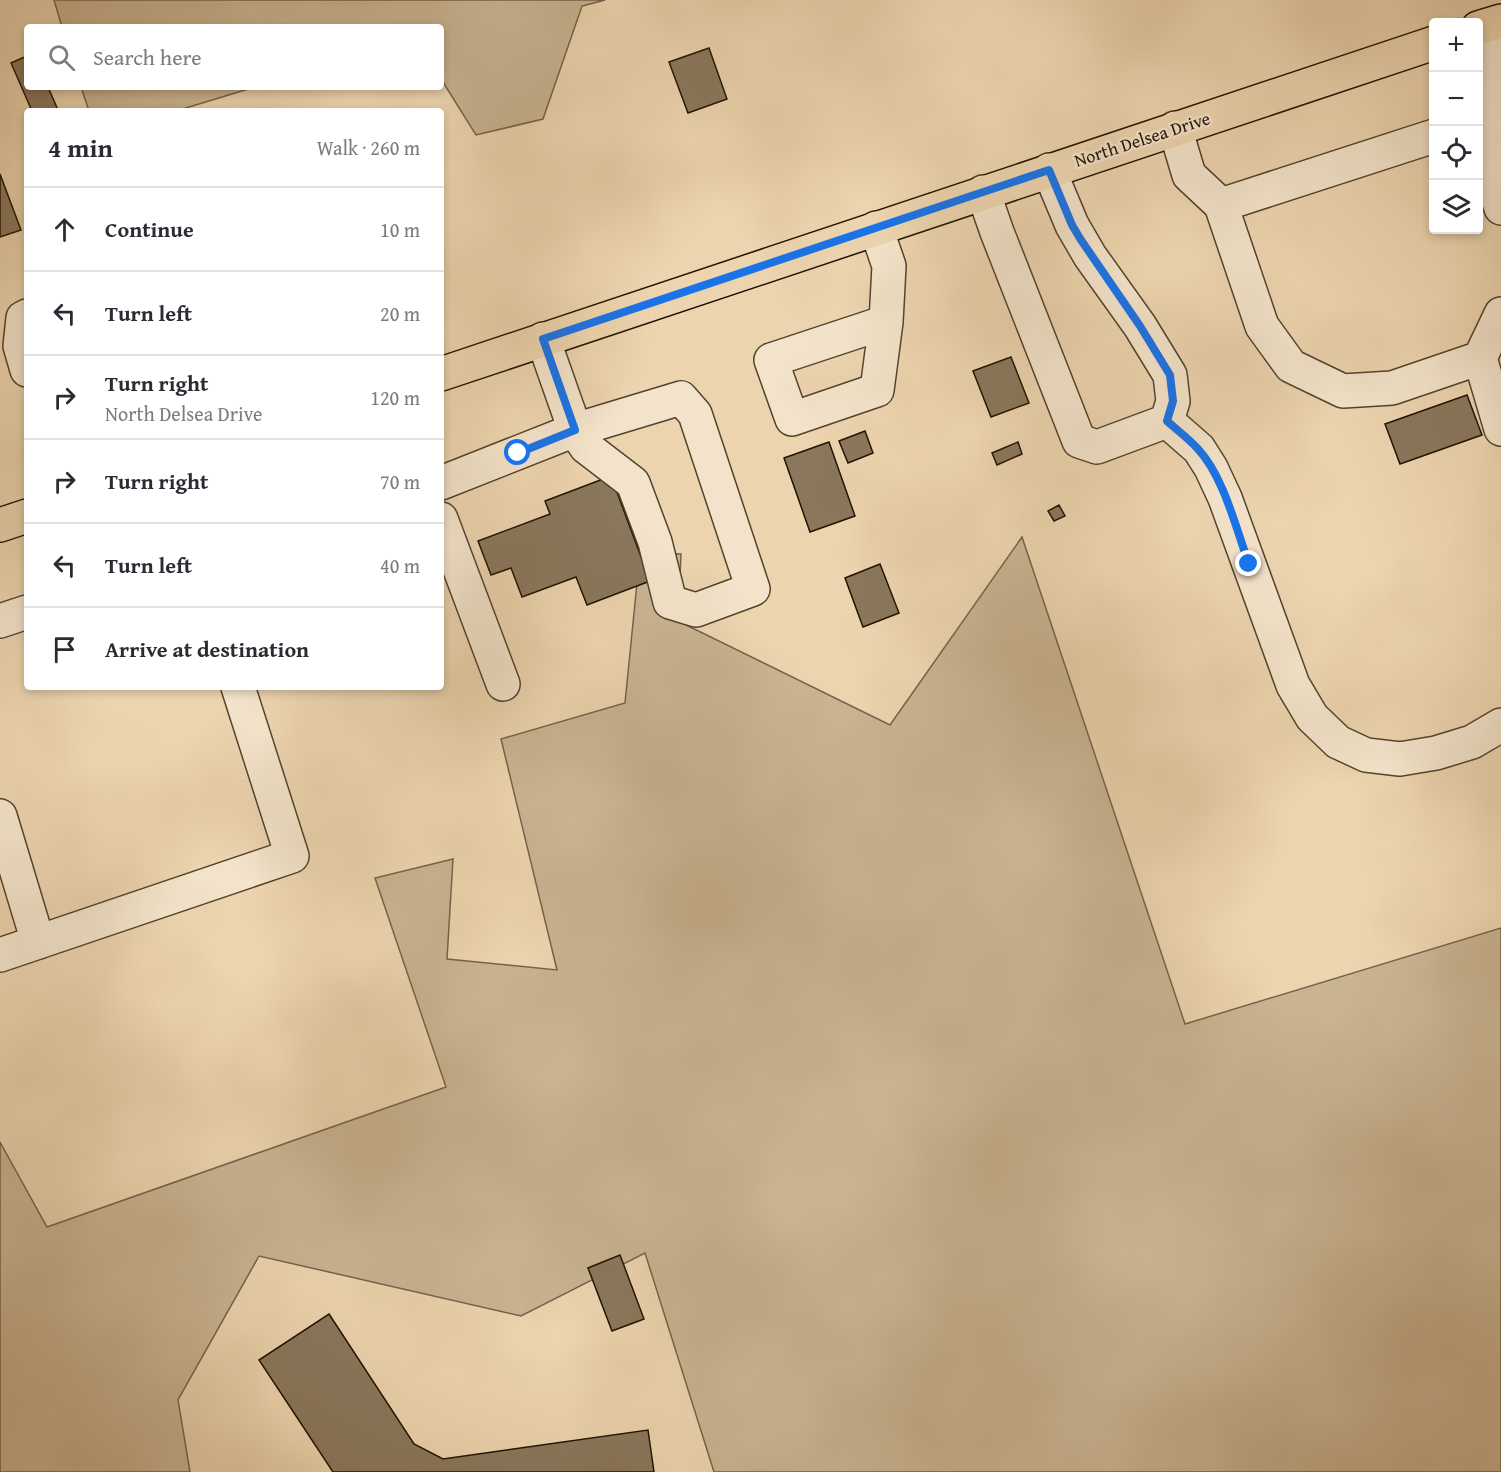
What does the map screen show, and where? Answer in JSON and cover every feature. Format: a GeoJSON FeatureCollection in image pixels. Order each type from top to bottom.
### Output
{"type":"FeatureCollection","features":[{"type":"Feature","properties":{"kind":"main road","name":"North Delsea Drive"},"geometry":{"type":"LineString","coordinates":[[444,373],[1429,45]]}},
{"type":"Feature","properties":{"kind":"main road"},"geometry":{"type":"LineString","coordinates":[[0,525],[24,517]]}},
{"type":"Feature","properties":{"kind":"lane"},"geometry":{"type":"LineString","coordinates":[[1488,25],[1496,70],[1484,119],[1489,172],[1501,208]]}},
{"type":"Feature","properties":{"kind":"lane"},"geometry":{"type":"LineString","coordinates":[[1175,128],[1189,175],[1221,205],[1262,327],[1292,366],[1343,391],[1392,388],[1480,358]]}},
{"type":"Feature","properties":{"kind":"lane"},"geometry":{"type":"LineString","coordinates":[[1221,205],[1429,138]]}},
{"type":"Feature","properties":{"kind":"lane"},"geometry":{"type":"LineString","coordinates":[[1049,170],[1072,225],[1084,246],[1140,326],[1170,375],[1173,401],[1167,421]]}},
{"type":"Feature","properties":{"kind":"lane"},"geometry":{"type":"LineString","coordinates":[[983,192],[1079,441],[1096,447],[1167,421]]}},
{"type":"Feature","properties":{"kind":"lane"},"geometry":{"type":"LineString","coordinates":[[876,228],[889,266],[886,322]]}},
{"type":"Feature","properties":{"kind":"lane"},"geometry":{"type":"LineString","coordinates":[[1501,314],[1480,358],[1501,429]]}},
{"type":"Feature","properties":{"kind":"lane"},"geometry":{"type":"LineString","coordinates":[[24,318],[20,346],[24,360]]}},
{"type":"Feature","properties":{"kind":"lane"},"geometry":{"type":"LineString","coordinates":[[444,482],[575,430],[681,398],[695,414],[753,589],[696,610],[670,602],[655,542],[633,483],[586,447],[575,430],[543,339]]}},
{"type":"Feature","properties":{"kind":"lane"},"geometry":{"type":"LineString","coordinates":[[1167,421],[1199,449],[1211,468],[1225,498],[1293,686],[1312,717],[1338,742],[1366,755],[1400,759],[1436,753],[1472,742],[1501,725]]}},
{"type":"Feature","properties":{"kind":"lane"},"geometry":{"type":"LineString","coordinates":[[444,527],[503,684]]}},
{"type":"Feature","properties":{"kind":"lane"},"geometry":{"type":"LineString","coordinates":[[0,621],[24,613]]}},
{"type":"Feature","properties":{"kind":"lane"},"geometry":{"type":"LineString","coordinates":[[0,955],[292,856],[239,690]]}},
{"type":"Feature","properties":{"kind":"lane"},"geometry":{"type":"LineString","coordinates":[[0,816],[38,942]]}},
{"type":"Feature","properties":{"kind":"shaded area"},"geometry":{"type":"Polygon","coordinates":[[[54,0],[605,0],[582,6],[543,119],[476,135],[444,84],[444,24],[61,24],[54,0]]]}},
{"type":"Feature","properties":{"kind":"shaded area"},"geometry":{"type":"Polygon","coordinates":[[[82,90],[245,90],[186,108],[88,108],[82,90]]]}},
{"type":"Feature","properties":{"kind":"shaded area"},"geometry":{"type":"Polygon","coordinates":[[[1022,537],[1185,1024],[1501,928],[1501,1472],[714,1472],[645,1253],[521,1316],[259,1256],[178,1400],[190,1472],[0,1472],[0,1142],[47,1227],[446,1087],[375,878],[453,859],[447,959],[557,970],[501,739],[625,703],[640,553],[681,554],[678,621],[890,725],[1022,537]]]}},
{"type":"Feature","properties":{"kind":"building"},"geometry":{"type":"Polygon","coordinates":[[[709,48],[727,99],[688,113],[669,62],[709,48]]]}},
{"type":"Feature","properties":{"kind":"building"},"geometry":{"type":"Polygon","coordinates":[[[24,57],[24,90],[49,90],[57,108],[31,108],[11,63],[24,57]]]}},
{"type":"Feature","properties":{"kind":"building"},"geometry":{"type":"Polygon","coordinates":[[[0,174],[21,230],[0,237],[0,174]]]}},
{"type":"Feature","properties":{"kind":"building"},"geometry":{"type":"Polygon","coordinates":[[[1011,357],[1029,403],[991,417],[973,371],[1011,357]]]}},
{"type":"Feature","properties":{"kind":"building"},"geometry":{"type":"Polygon","coordinates":[[[1467,395],[1482,435],[1400,464],[1385,424],[1467,395]]]}},
{"type":"Feature","properties":{"kind":"building"},"geometry":{"type":"Polygon","coordinates":[[[865,431],[873,453],[848,463],[839,441],[865,431]]]}},
{"type":"Feature","properties":{"kind":"building"},"geometry":{"type":"Polygon","coordinates":[[[829,442],[855,516],[810,532],[784,458],[829,442]]]}},
{"type":"Feature","properties":{"kind":"building"},"geometry":{"type":"Polygon","coordinates":[[[1018,442],[1022,454],[997,465],[992,453],[1018,442]]]}},
{"type":"Feature","properties":{"kind":"building"},"geometry":{"type":"Polygon","coordinates":[[[611,476],[650,581],[587,605],[576,577],[522,597],[511,568],[491,575],[478,541],[550,514],[545,501],[611,476]]]}},
{"type":"Feature","properties":{"kind":"building"},"geometry":{"type":"Polygon","coordinates":[[[1059,505],[1065,516],[1054,521],[1048,511],[1059,505]]]}},
{"type":"Feature","properties":{"kind":"building"},"geometry":{"type":"Polygon","coordinates":[[[880,564],[899,613],[863,627],[845,578],[880,564]]]}},
{"type":"Feature","properties":{"kind":"building"},"geometry":{"type":"Polygon","coordinates":[[[620,1255],[644,1319],[612,1331],[588,1268],[620,1255]]]}},
{"type":"Feature","properties":{"kind":"building"},"geometry":{"type":"Polygon","coordinates":[[[329,1314],[414,1444],[443,1459],[648,1430],[654,1472],[333,1472],[259,1360],[329,1314]]]}},
{"type":"Feature","properties":{"kind":"route"},"geometry":{"type":"LineString","coordinates":[[518,453],[575,430],[543,339],[1049,170],[1072,225],[1090,256],[1140,326],[1170,375],[1173,401],[1167,421],[1199,449],[1211,468],[1225,498],[1249,564]]}}]}
